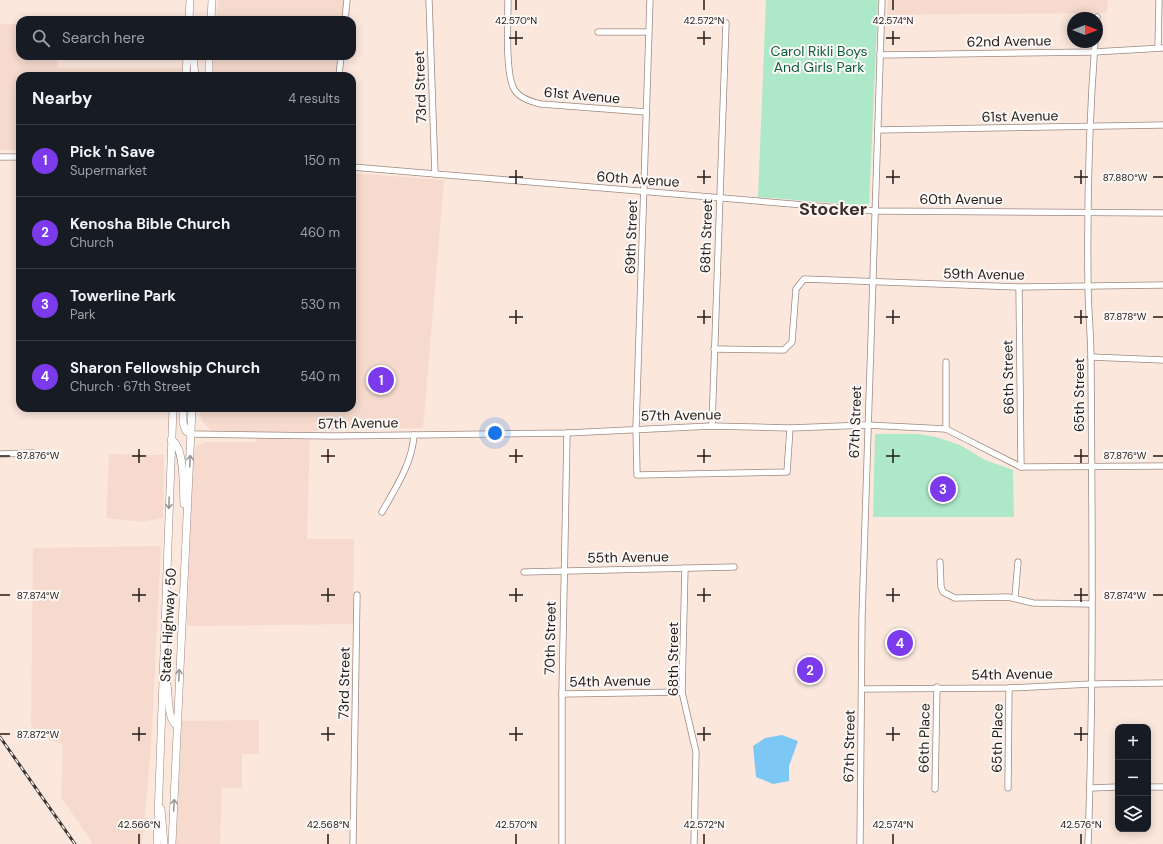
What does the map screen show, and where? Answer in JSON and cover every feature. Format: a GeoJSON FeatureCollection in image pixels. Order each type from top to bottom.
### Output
{"type":"FeatureCollection","features":[{"type":"Feature","properties":{"kind":"main road"},"geometry":{"type":"LineString","coordinates":[[188,16],[190,0]]}},
{"type":"Feature","properties":{"kind":"main road"},"geometry":{"type":"LineString","coordinates":[[211,16],[212,0]]}},
{"type":"Feature","properties":{"kind":"main road"},"geometry":{"type":"LineString","coordinates":[[186,60],[186,72]]}},
{"type":"Feature","properties":{"kind":"main road"},"geometry":{"type":"LineString","coordinates":[[193,60],[195,72]]}},
{"type":"Feature","properties":{"kind":"main road"},"geometry":{"type":"LineString","coordinates":[[209,60],[209,72]]}},
{"type":"Feature","properties":{"kind":"main road","name":"State Highway 50"},"geometry":{"type":"LineString","coordinates":[[157,843],[173,412]]}},
{"type":"Feature","properties":{"kind":"main road"},"geometry":{"type":"LineString","coordinates":[[183,412],[183,423],[186,432],[191,434]]}},
{"type":"Feature","properties":{"kind":"main road","name":"State Highway 50"},"geometry":{"type":"LineString","coordinates":[[172,844],[192,412]]}},
{"type":"Feature","properties":{"kind":"main road"},"geometry":{"type":"LineString","coordinates":[[171,440],[175,442],[178,447],[181,459],[186,540]]}},
{"type":"Feature","properties":{"kind":"main road"},"geometry":{"type":"LineString","coordinates":[[164,670],[171,718],[177,726]]}},
{"type":"Feature","properties":{"kind":"main road"},"geometry":{"type":"LineString","coordinates":[[159,795],[164,823],[164,844]]}},
{"type":"Feature","properties":{"kind":"street"},"geometry":{"type":"LineString","coordinates":[[346,16],[348,0]]}},
{"type":"Feature","properties":{"kind":"street","name":"73rd Street"},"geometry":{"type":"LineString","coordinates":[[429,0],[435,174]]}},
{"type":"Feature","properties":{"kind":"street","name":"61st Avenue"},"geometry":{"type":"LineString","coordinates":[[508,0],[510,70],[514,89],[519,94],[533,103],[646,112]]}},
{"type":"Feature","properties":{"kind":"street","name":"69th Street"},"geometry":{"type":"LineString","coordinates":[[650,0],[636,428],[637,475],[787,472],[790,428]]}},
{"type":"Feature","properties":{"kind":"street","name":"67th Street"},"geometry":{"type":"LineString","coordinates":[[860,844],[867,425],[876,211],[882,0]]}},
{"type":"Feature","properties":{"kind":"street"},"geometry":{"type":"LineString","coordinates":[[1159,0],[1160,48]]}},
{"type":"Feature","properties":{"kind":"street","name":"68th Street"},"geometry":{"type":"LineString","coordinates":[[712,426],[726,23]]}},
{"type":"Feature","properties":{"kind":"street"},"geometry":{"type":"LineString","coordinates":[[598,32],[648,32]]}},
{"type":"Feature","properties":{"kind":"street","name":"65th Street"},"geometry":{"type":"LineString","coordinates":[[1088,844],[1091,684],[1091,357],[1088,285],[1088,212],[1090,128],[1094,48]]}},
{"type":"Feature","properties":{"kind":"street","name":"62nd Avenue"},"geometry":{"type":"LineString","coordinates":[[880,55],[1094,52],[1160,48]]}},
{"type":"Feature","properties":{"kind":"street"},"geometry":{"type":"LineString","coordinates":[[339,72],[341,60]]}},
{"type":"Feature","properties":{"kind":"street","name":"61st Avenue"},"geometry":{"type":"LineString","coordinates":[[878,130],[1090,128],[1163,125]]}},
{"type":"Feature","properties":{"kind":"street"},"geometry":{"type":"LineString","coordinates":[[0,157],[16,156]]}},
{"type":"Feature","properties":{"kind":"street","name":"60th Avenue"},"geometry":{"type":"LineString","coordinates":[[356,167],[876,211],[1163,213]]}},
{"type":"Feature","properties":{"kind":"street","name":"59th Avenue"},"geometry":{"type":"LineString","coordinates":[[714,348],[784,350],[792,342],[796,289],[804,279],[1018,287],[1163,285]]}},
{"type":"Feature","properties":{"kind":"street","name":"66th Street"},"geometry":{"type":"LineString","coordinates":[[1018,287],[1021,467]]}},
{"type":"Feature","properties":{"kind":"street"},"geometry":{"type":"LineString","coordinates":[[1091,357],[1163,360]]}},
{"type":"Feature","properties":{"kind":"street"},"geometry":{"type":"LineString","coordinates":[[946,362],[946,429]]}},
{"type":"Feature","properties":{"kind":"street","name":"57th Avenue"},"geometry":{"type":"LineString","coordinates":[[191,434],[334,436],[567,433],[636,428],[712,426],[790,428],[867,425],[946,429],[1021,467],[1091,468],[1163,466]]}},
{"type":"Feature","properties":{"kind":"street","name":"70th Street"},"geometry":{"type":"LineString","coordinates":[[562,844],[563,570],[567,433]]}},
{"type":"Feature","properties":{"kind":"street"},"geometry":{"type":"LineString","coordinates":[[382,512],[407,466],[412,453],[414,435]]}},
{"type":"Feature","properties":{"kind":"street"},"geometry":{"type":"LineString","coordinates":[[0,454],[33,453]]}},
{"type":"Feature","properties":{"kind":"street"},"geometry":{"type":"LineString","coordinates":[[940,562],[941,587],[947,595],[961,599],[1015,598],[1042,604],[1091,604]]}},
{"type":"Feature","properties":{"kind":"street"},"geometry":{"type":"LineString","coordinates":[[1015,598],[1018,562]]}},
{"type":"Feature","properties":{"kind":"street","name":"55th Avenue"},"geometry":{"type":"LineString","coordinates":[[524,572],[734,567]]}},
{"type":"Feature","properties":{"kind":"street","name":"68th Street"},"geometry":{"type":"LineString","coordinates":[[685,568],[682,692],[696,752],[694,844]]}},
{"type":"Feature","properties":{"kind":"street","name":"73rd Street"},"geometry":{"type":"LineString","coordinates":[[353,844],[358,595]]}},
{"type":"Feature","properties":{"kind":"street","name":"54th Avenue"},"geometry":{"type":"LineString","coordinates":[[862,689],[937,687],[1009,688],[1091,684],[1163,683]]}},
{"type":"Feature","properties":{"kind":"street","name":"66th Place"},"geometry":{"type":"LineString","coordinates":[[935,790],[937,687]]}},
{"type":"Feature","properties":{"kind":"street","name":"65th Place"},"geometry":{"type":"LineString","coordinates":[[1008,788],[1009,688]]}},
{"type":"Feature","properties":{"kind":"street","name":"54th Avenue"},"geometry":{"type":"LineString","coordinates":[[562,694],[682,692]]}},
{"type":"Feature","properties":{"kind":"street"},"geometry":{"type":"LineString","coordinates":[[1151,787],[1163,787]]}},
{"type":"Feature","properties":{"kind":"street"},"geometry":{"type":"LineString","coordinates":[[1090,788],[1115,788]]}},
{"type":"Feature","properties":{"kind":"shaded area"},"geometry":{"type":"Polygon","coordinates":[[[218,0],[345,0],[344,16],[216,16],[218,0]]]}},
{"type":"Feature","properties":{"kind":"shaded area"},"geometry":{"type":"Polygon","coordinates":[[[888,0],[1108,0],[1107,13],[1067,12],[1067,13],[887,15],[888,0]]]}},
{"type":"Feature","properties":{"kind":"shaded area"},"geometry":{"type":"Polygon","coordinates":[[[0,24],[16,24],[16,60],[57,60],[57,68],[186,68],[186,72],[16,72],[16,150],[0,150],[0,24]]]}},
{"type":"Feature","properties":{"kind":"shaded area"},"geometry":{"type":"Polygon","coordinates":[[[213,60],[343,60],[342,72],[211,72],[213,60]]]}},
{"type":"Feature","properties":{"kind":"shaded area"},"geometry":{"type":"Polygon","coordinates":[[[356,173],[444,180],[423,428],[310,431],[307,539],[354,539],[353,624],[187,626],[193,452],[198,445],[205,442],[257,442],[256,433],[212,431],[202,421],[200,412],[356,412],[356,173]]]}},
{"type":"Feature","properties":{"kind":"shaded area"},"geometry":{"type":"Polygon","coordinates":[[[109,454],[164,455],[163,518],[141,522],[106,518],[109,454]]]}},
{"type":"Feature","properties":{"kind":"shaded area"},"geometry":{"type":"Polygon","coordinates":[[[161,546],[151,749],[142,844],[93,844],[61,797],[63,744],[40,738],[31,725],[33,548],[161,546]]]}},
{"type":"Feature","properties":{"kind":"shaded area"},"geometry":{"type":"Polygon","coordinates":[[[259,720],[259,754],[242,754],[242,788],[222,788],[220,844],[176,844],[182,721],[259,720]]]}},
{"type":"Feature","properties":{"kind":"green space","name":"Carol Rikli Boys And Girls Park"},"geometry":{"type":"Polygon","coordinates":[[[766,0],[878,0],[869,206],[758,197],[766,0]]]}},
{"type":"Feature","properties":{"kind":"green space"},"geometry":{"type":"Polygon","coordinates":[[[875,434],[918,434],[936,437],[960,445],[985,460],[1013,470],[1014,517],[873,517],[875,434]]]}},
{"type":"Feature","properties":{"kind":"water"},"geometry":{"type":"Polygon","coordinates":[[[782,735],[798,741],[789,766],[789,781],[773,784],[756,777],[753,746],[765,738],[782,735]]]}},
{"type":"Feature","properties":{"kind":"railway"},"geometry":{"type":"LineString","coordinates":[[0,737],[75,844]]}},
{"type":"Feature","properties":{"kind":"place","name":"Pick 'n Save"},"geometry":{"type":"Point","coordinates":[381,380]}},
{"type":"Feature","properties":{"kind":"place","name":"Towerline Park"},"geometry":{"type":"Point","coordinates":[943,489]}},
{"type":"Feature","properties":{"kind":"place","name":"Sharon Fellowship Church"},"geometry":{"type":"Point","coordinates":[900,643]}},
{"type":"Feature","properties":{"kind":"place","name":"Kenosha Bible Church"},"geometry":{"type":"Point","coordinates":[810,670]}},
{"type":"Feature","properties":{"kind":"district","name":"Stocker"},"geometry":{"type":"Point","coordinates":[833,209]}}]}
